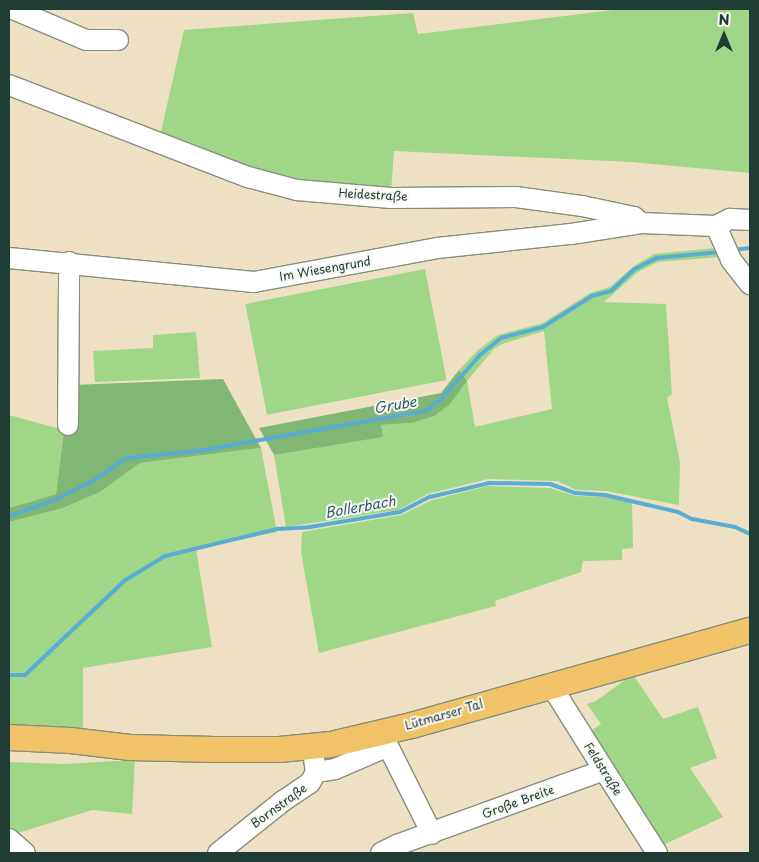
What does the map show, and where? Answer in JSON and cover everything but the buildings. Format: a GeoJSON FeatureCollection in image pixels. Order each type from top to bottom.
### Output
{"type":"FeatureCollection","features":[{"type":"Feature","properties":{"kind":"main road","name":"Lütmarser Tal"},"geometry":{"type":"LineString","coordinates":[[9,737],[70,740],[130,747],[214,749],[311,747],[356,740],[750,630]]}},
{"type":"Feature","properties":{"kind":"main road","name":"Lütmarser Tal"},"geometry":{"type":"LineString","coordinates":[[9,751],[69,753],[130,747]]}},
{"type":"Feature","properties":{"kind":"street"},"geometry":{"type":"LineString","coordinates":[[14,9],[86,40],[118,40]]}},
{"type":"Feature","properties":{"kind":"street","name":"Heidestraße"},"geometry":{"type":"LineString","coordinates":[[9,85],[248,177],[297,190],[391,198],[516,196],[550,200],[625,215],[634,217],[641,223],[719,234],[730,220],[750,220]]}},
{"type":"Feature","properties":{"kind":"street","name":"Im Wiesengrund"},"geometry":{"type":"LineString","coordinates":[[9,258],[69,262],[113,269],[254,282],[437,248],[571,234],[641,223]]}},
{"type":"Feature","properties":{"kind":"street"},"geometry":{"type":"LineString","coordinates":[[719,234],[731,260],[750,284]]}},
{"type":"Feature","properties":{"kind":"street"},"geometry":{"type":"LineString","coordinates":[[68,425],[69,262]]}},
{"type":"Feature","properties":{"kind":"street","name":"Feldstraße"},"geometry":{"type":"LineString","coordinates":[[553,684],[557,695],[657,853]]}},
{"type":"Feature","properties":{"kind":"street","name":"Bornstraße"},"geometry":{"type":"LineString","coordinates":[[218,853],[283,800],[310,783],[316,772],[311,747]]}},
{"type":"Feature","properties":{"kind":"street"},"geometry":{"type":"LineString","coordinates":[[316,772],[335,769],[376,751],[389,748],[432,834]]}},
{"type":"Feature","properties":{"kind":"street","name":"Große Breite"},"geometry":{"type":"LineString","coordinates":[[382,853],[604,770]]}},
{"type":"Feature","properties":{"kind":"street"},"geometry":{"type":"LineString","coordinates":[[9,839],[26,853]]}},
{"type":"Feature","properties":{"kind":"green space"},"geometry":{"type":"Polygon","coordinates":[[[621,9],[750,9],[750,173],[631,162],[394,151],[391,192],[297,184],[160,136],[184,30],[413,13],[418,34],[621,9]]]}},
{"type":"Feature","properties":{"kind":"green space"},"geometry":{"type":"Polygon","coordinates":[[[715,248],[719,257],[658,262],[638,272],[604,302],[666,304],[672,394],[667,398],[680,462],[679,505],[606,491],[576,490],[558,481],[488,479],[428,494],[398,510],[286,527],[274,455],[382,437],[381,425],[411,423],[467,381],[459,370],[478,350],[498,335],[543,323],[590,293],[610,287],[634,266],[654,254],[715,248]],[[544,331],[502,344],[494,349],[467,381],[475,427],[552,409],[544,331]]]}},
{"type":"Feature","properties":{"kind":"green space"},"geometry":{"type":"Polygon","coordinates":[[[425,269],[447,380],[267,415],[245,304],[425,269]]]}},
{"type":"Feature","properties":{"kind":"green space"},"geometry":{"type":"Polygon","coordinates":[[[196,332],[200,378],[95,382],[93,351],[153,348],[153,335],[196,332]]]}},
{"type":"Feature","properties":{"kind":"green space"},"geometry":{"type":"Polygon","coordinates":[[[459,370],[467,381],[449,405],[434,416],[411,423],[381,425],[383,437],[274,455],[259,428],[441,393],[459,370]]]}},
{"type":"Feature","properties":{"kind":"green space"},"geometry":{"type":"Polygon","coordinates":[[[223,379],[261,448],[140,463],[100,492],[63,508],[9,522],[9,508],[56,494],[64,430],[73,385],[223,379]]]}},
{"type":"Feature","properties":{"kind":"green space"},"geometry":{"type":"Polygon","coordinates":[[[9,415],[64,430],[56,494],[9,508],[9,415]]]}},
{"type":"Feature","properties":{"kind":"green space"},"geometry":{"type":"Polygon","coordinates":[[[261,448],[277,532],[196,549],[212,647],[83,668],[83,731],[9,728],[9,522],[63,508],[100,492],[140,463],[261,448]]]}},
{"type":"Feature","properties":{"kind":"green space"},"geometry":{"type":"Polygon","coordinates":[[[488,486],[550,488],[575,496],[606,497],[632,502],[633,548],[622,549],[622,560],[583,561],[581,572],[495,601],[496,606],[319,653],[301,552],[302,532],[401,515],[432,500],[488,486]]]}},
{"type":"Feature","properties":{"kind":"green space"},"geometry":{"type":"Polygon","coordinates":[[[634,676],[663,719],[698,707],[717,758],[690,768],[723,817],[661,846],[589,732],[601,724],[587,704],[596,701],[626,679],[634,676]]]}},
{"type":"Feature","properties":{"kind":"green space"},"geometry":{"type":"Polygon","coordinates":[[[135,760],[132,814],[92,810],[18,833],[9,828],[9,762],[63,764],[135,760]]]}},
{"type":"Feature","properties":{"kind":"waterway","name":"Grube"},"geometry":{"type":"LineString","coordinates":[[733,250],[750,248]]}},
{"type":"Feature","properties":{"kind":"waterway","name":"Grube"},"geometry":{"type":"LineString","coordinates":[[9,516],[57,499],[96,479],[126,458],[198,451],[426,411],[441,399],[480,355],[501,338],[543,327],[592,296],[611,291],[635,269],[657,258],[721,252]]}},
{"type":"Feature","properties":{"kind":"waterway","name":"Bollerbach"},"geometry":{"type":"LineString","coordinates":[[9,675],[25,675],[124,581],[165,556],[277,529],[310,527],[400,512],[430,497],[489,483],[550,484],[575,493],[605,495],[678,512],[692,519],[735,527],[750,534]]}}]}
